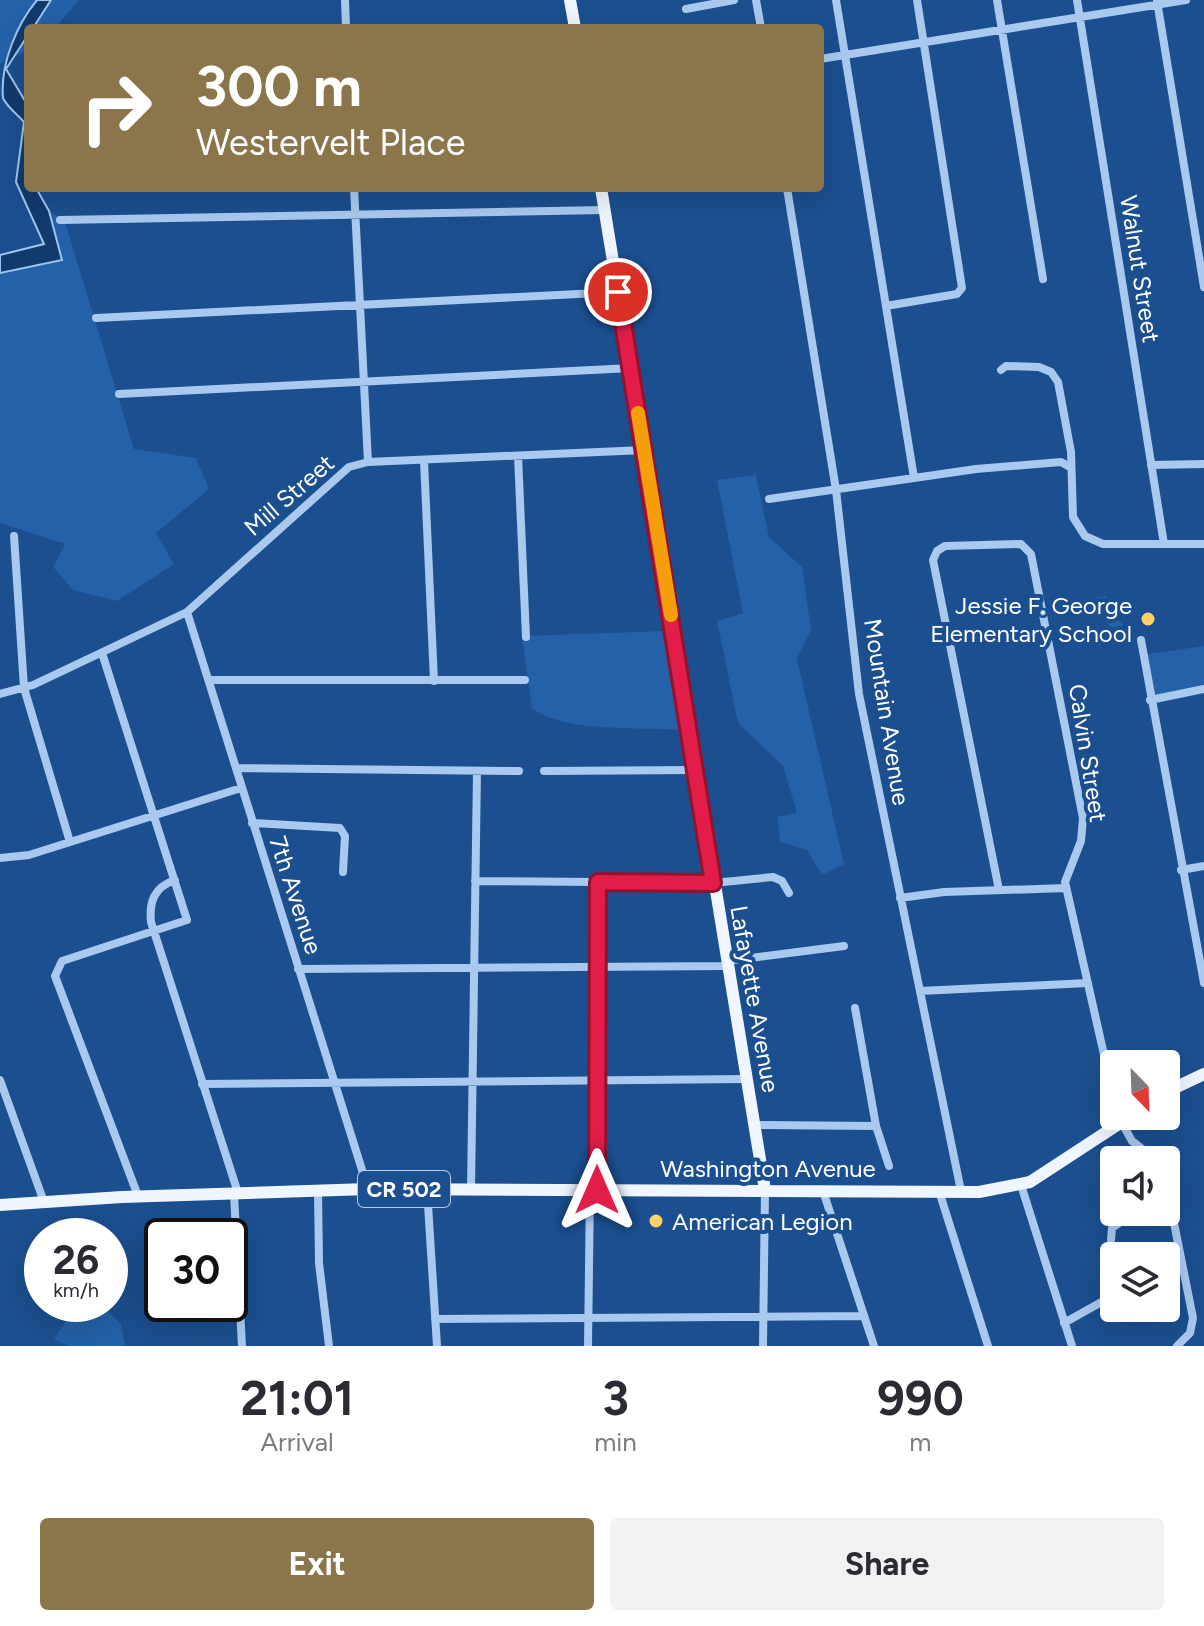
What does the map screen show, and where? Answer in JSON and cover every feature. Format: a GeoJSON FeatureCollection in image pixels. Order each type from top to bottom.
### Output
{"type":"FeatureCollection","features":[{"type":"Feature","properties":{"kind":"main road"},"geometry":{"type":"LineString","coordinates":[[570,0],[574,24]]}},
{"type":"Feature","properties":{"kind":"main road","name":"Lafayette Avenue"},"geometry":{"type":"LineString","coordinates":[[602,192],[765,1190]]}},
{"type":"Feature","properties":{"kind":"main road"},"geometry":{"type":"LineString","coordinates":[[1180,1085],[1204,1074]]}},
{"type":"Feature","properties":{"kind":"main road","name":"Washington Avenue"},"geometry":{"type":"LineString","coordinates":[[0,1205],[138,1196],[368,1189],[961,1191],[1021,1185],[1105,1130]]}},
{"type":"Feature","properties":{"kind":"street"},"geometry":{"type":"LineString","coordinates":[[345,0],[346,24]]}},
{"type":"Feature","properties":{"kind":"street"},"geometry":{"type":"LineString","coordinates":[[686,9],[734,0]]}},
{"type":"Feature","properties":{"kind":"street"},"geometry":{"type":"LineString","coordinates":[[756,0],[760,24]]}},
{"type":"Feature","properties":{"kind":"street"},"geometry":{"type":"LineString","coordinates":[[836,0],[914,478]]}},
{"type":"Feature","properties":{"kind":"street"},"geometry":{"type":"LineString","coordinates":[[886,306],[960,292],[917,0]]}},
{"type":"Feature","properties":{"kind":"street"},"geometry":{"type":"LineString","coordinates":[[997,0],[1043,279]]}},
{"type":"Feature","properties":{"kind":"street","name":"Walnut Street"},"geometry":{"type":"LineString","coordinates":[[1077,0],[1164,544]]}},
{"type":"Feature","properties":{"kind":"street"},"geometry":{"type":"LineString","coordinates":[[824,58],[1157,2],[1186,0]]}},
{"type":"Feature","properties":{"kind":"street"},"geometry":{"type":"LineString","coordinates":[[1157,2],[1204,287]]}},
{"type":"Feature","properties":{"kind":"street"},"geometry":{"type":"LineString","coordinates":[[354,192],[368,462]]}},
{"type":"Feature","properties":{"kind":"street","name":"Mountain Avenue"},"geometry":{"type":"LineString","coordinates":[[788,192],[836,490],[855,669],[961,1191]]}},
{"type":"Feature","properties":{"kind":"street"},"geometry":{"type":"LineString","coordinates":[[60,220],[605,210]]}},
{"type":"Feature","properties":{"kind":"street"},"geometry":{"type":"LineString","coordinates":[[96,318],[618,292]]}},
{"type":"Feature","properties":{"kind":"street"},"geometry":{"type":"LineString","coordinates":[[1001,370],[1006,366],[1039,367],[1055,376],[1071,452],[1070,467],[1075,487],[1074,519],[1085,536],[1098,543],[1204,544]]}},
{"type":"Feature","properties":{"kind":"street"},"geometry":{"type":"LineString","coordinates":[[119,394],[631,368]]}},
{"type":"Feature","properties":{"kind":"street","name":"Mill Street"},"geometry":{"type":"LineString","coordinates":[[0,694],[24,688],[187,612],[342,471],[368,462],[644,450]]}},
{"type":"Feature","properties":{"kind":"street"},"geometry":{"type":"LineString","coordinates":[[518,456],[526,637]]}},
{"type":"Feature","properties":{"kind":"street"},"geometry":{"type":"LineString","coordinates":[[424,461],[434,681]]}},
{"type":"Feature","properties":{"kind":"street"},"geometry":{"type":"LineString","coordinates":[[769,499],[914,478],[1061,462],[1070,467]]}},
{"type":"Feature","properties":{"kind":"street"},"geometry":{"type":"LineString","coordinates":[[1151,465],[1204,464]]}},
{"type":"Feature","properties":{"kind":"street"},"geometry":{"type":"LineString","coordinates":[[14,536],[24,688],[70,842]]}},
{"type":"Feature","properties":{"kind":"street","name":"Calvin Street"},"geometry":{"type":"LineString","coordinates":[[999,890],[933,560],[940,548],[1021,544],[1029,551],[1083,818],[1081,841],[1065,882],[1103,1050]]}},
{"type":"Feature","properties":{"kind":"street","name":"7th Avenue"},"geometry":{"type":"LineString","coordinates":[[187,612],[368,1189]]}},
{"type":"Feature","properties":{"kind":"street"},"geometry":{"type":"LineString","coordinates":[[1141,640],[1204,983]]}},
{"type":"Feature","properties":{"kind":"street"},"geometry":{"type":"LineString","coordinates":[[102,653],[187,920],[62,961],[56,967],[55,976],[138,1196]]}},
{"type":"Feature","properties":{"kind":"street"},"geometry":{"type":"LineString","coordinates":[[209,680],[525,680]]}},
{"type":"Feature","properties":{"kind":"street"},"geometry":{"type":"LineString","coordinates":[[1150,700],[1204,689]]}},
{"type":"Feature","properties":{"kind":"street"},"geometry":{"type":"LineString","coordinates":[[236,768],[519,771]]}},
{"type":"Feature","properties":{"kind":"street"},"geometry":{"type":"LineString","coordinates":[[544,771],[695,770]]}},
{"type":"Feature","properties":{"kind":"street"},"geometry":{"type":"LineString","coordinates":[[471,1190],[477,771]]}},
{"type":"Feature","properties":{"kind":"street"},"geometry":{"type":"LineString","coordinates":[[0,858],[29,855],[241,788]]}},
{"type":"Feature","properties":{"kind":"street"},"geometry":{"type":"LineString","coordinates":[[252,823],[336,826],[345,836],[343,872]]}},
{"type":"Feature","properties":{"kind":"street"},"geometry":{"type":"LineString","coordinates":[[1181,870],[1204,866]]}},
{"type":"Feature","properties":{"kind":"street"},"geometry":{"type":"LineString","coordinates":[[475,881],[713,883],[773,877],[782,881],[789,893]]}},
{"type":"Feature","properties":{"kind":"street"},"geometry":{"type":"LineString","coordinates":[[175,880],[163,885],[154,896],[150,911],[153,931],[236,1194],[235,1218]]}},
{"type":"Feature","properties":{"kind":"street"},"geometry":{"type":"LineString","coordinates":[[588,1346],[597,1080],[598,882]]}},
{"type":"Feature","properties":{"kind":"street"},"geometry":{"type":"LineString","coordinates":[[900,898],[1066,888]]}},
{"type":"Feature","properties":{"kind":"street"},"geometry":{"type":"LineString","coordinates":[[298,969],[727,964],[844,946]]}},
{"type":"Feature","properties":{"kind":"street"},"geometry":{"type":"LineString","coordinates":[[920,991],[1088,983]]}},
{"type":"Feature","properties":{"kind":"street"},"geometry":{"type":"LineString","coordinates":[[855,1008],[876,1126],[889,1166]]}},
{"type":"Feature","properties":{"kind":"street"},"geometry":{"type":"LineString","coordinates":[[202,1084],[746,1079]]}},
{"type":"Feature","properties":{"kind":"street"},"geometry":{"type":"LineString","coordinates":[[0,1080],[2,1093],[44,1202]]}},
{"type":"Feature","properties":{"kind":"street"},"geometry":{"type":"LineString","coordinates":[[754,1125],[876,1126]]}},
{"type":"Feature","properties":{"kind":"street"},"geometry":{"type":"LineString","coordinates":[[1021,1185],[1072,1346]]}},
{"type":"Feature","properties":{"kind":"street"},"geometry":{"type":"LineString","coordinates":[[427,1189],[437,1346]]}},
{"type":"Feature","properties":{"kind":"street","name":"Lafayette Avenue"},"geometry":{"type":"LineString","coordinates":[[763,1346],[765,1190]]}},
{"type":"Feature","properties":{"kind":"street"},"geometry":{"type":"LineString","coordinates":[[318,1191],[319,1263],[329,1346]]}},
{"type":"Feature","properties":{"kind":"street"},"geometry":{"type":"LineString","coordinates":[[823,1191],[874,1346]]}},
{"type":"Feature","properties":{"kind":"street"},"geometry":{"type":"LineString","coordinates":[[939,1191],[988,1346]]}},
{"type":"Feature","properties":{"kind":"street"},"geometry":{"type":"LineString","coordinates":[[1111,1240],[1115,1226]]}},
{"type":"Feature","properties":{"kind":"street"},"geometry":{"type":"LineString","coordinates":[[1174,1226],[1193,1318],[1190,1333],[1177,1346]]}},
{"type":"Feature","properties":{"kind":"street"},"geometry":{"type":"LineString","coordinates":[[1064,1323],[1100,1303]]}},
{"type":"Feature","properties":{"kind":"street"},"geometry":{"type":"LineString","coordinates":[[435,1319],[864,1316]]}},
{"type":"Feature","properties":{"kind":"street"},"geometry":{"type":"LineString","coordinates":[[239,1322],[242,1346]]}},
{"type":"Feature","properties":{"kind":"shaded area"},"geometry":{"type":"Polygon","coordinates":[[[0,0],[79,0],[58,24],[24,24],[24,52],[0,64],[0,0]]]}},
{"type":"Feature","properties":{"kind":"shaded area"},"geometry":{"type":"Polygon","coordinates":[[[37,0],[51,0],[36,24],[24,24],[24,41],[6,69],[24,99],[24,122],[3,98],[7,58],[23,21],[37,0]]]}},
{"type":"Feature","properties":{"kind":"shaded area"},"geometry":{"type":"Polygon","coordinates":[[[24,122],[24,192],[38,192],[49,211],[62,260],[0,273],[0,255],[44,244],[16,182],[24,122]]]}},
{"type":"Feature","properties":{"kind":"shaded area"},"geometry":{"type":"Polygon","coordinates":[[[49,211],[65,222],[134,449],[196,458],[209,489],[156,533],[174,564],[117,601],[73,590],[53,567],[65,544],[0,523],[0,273],[61,260],[49,211]]]}},
{"type":"Feature","properties":{"kind":"shaded area"},"geometry":{"type":"Polygon","coordinates":[[[756,475],[769,537],[802,567],[811,630],[797,659],[844,864],[822,875],[807,850],[780,842],[777,817],[797,813],[783,766],[738,723],[717,621],[743,613],[717,480],[756,475]]]}},
{"type":"Feature","properties":{"kind":"shaded area"},"geometry":{"type":"Polygon","coordinates":[[[1106,596],[1109,613],[1123,624],[1120,629],[1106,623],[1100,614],[1095,598],[1106,596]]]}},
{"type":"Feature","properties":{"kind":"shaded area"},"geometry":{"type":"Polygon","coordinates":[[[665,631],[681,730],[582,725],[563,722],[532,708],[522,636],[665,631]]]}},
{"type":"Feature","properties":{"kind":"shaded area"},"geometry":{"type":"Polygon","coordinates":[[[1204,646],[1204,687],[1152,698],[1141,655],[1204,646]]]}},
{"type":"Feature","properties":{"kind":"shaded area"},"geometry":{"type":"Polygon","coordinates":[[[119,1322],[125,1346],[68,1346],[54,1339],[65,1323],[119,1322]]]}},
{"type":"Feature","properties":{"kind":"slow traffic"},"geometry":{"type":"LineString","coordinates":[[638,413],[671,615]]}},
{"type":"Feature","properties":{"kind":"place","name":"Jessie F. George Elementary School"},"geometry":{"type":"Point","coordinates":[1148,619]}},
{"type":"Feature","properties":{"kind":"place","name":"American Legion"},"geometry":{"type":"Point","coordinates":[656,1221]}},
{"type":"Feature","properties":{"kind":"route"},"geometry":{"type":"LineString","coordinates":[[597,1190],[598,882],[713,883],[618,292]]}}]}
